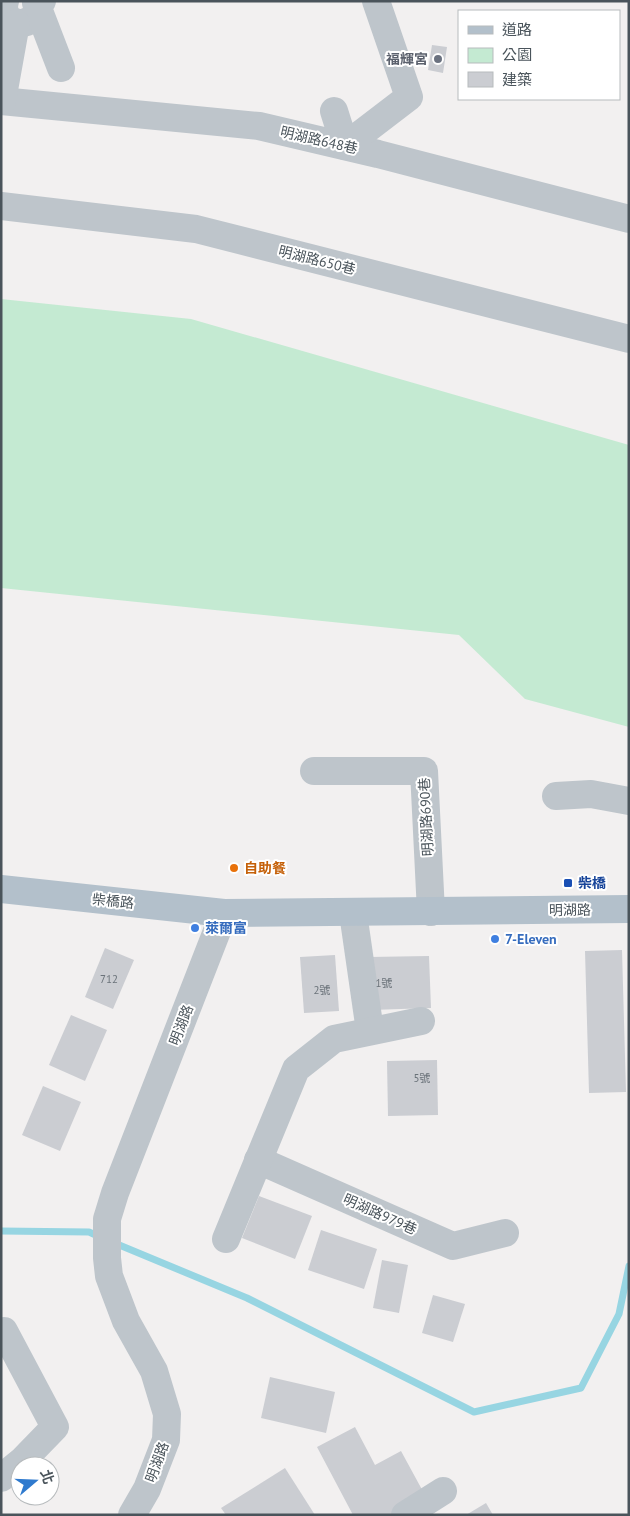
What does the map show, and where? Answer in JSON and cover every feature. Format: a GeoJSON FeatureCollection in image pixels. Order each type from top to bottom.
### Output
{"type":"FeatureCollection","features":[{"type":"Feature","properties":{"kind":"main road","name":"柴橋路"},"geometry":{"type":"LineString","coordinates":[[1,889],[224,913]]}},
{"type":"Feature","properties":{"kind":"main road","name":"明湖路"},"geometry":{"type":"LineString","coordinates":[[224,913],[629,909]]}},
{"type":"Feature","properties":{"kind":"street"},"geometry":{"type":"LineString","coordinates":[[334,111],[346,146],[409,97],[376,1]]}},
{"type":"Feature","properties":{"kind":"street"},"geometry":{"type":"LineString","coordinates":[[2,101],[10,12],[27,22],[36,14],[38,2]]}},
{"type":"Feature","properties":{"kind":"street"},"geometry":{"type":"LineString","coordinates":[[38,2],[61,68]]}},
{"type":"Feature","properties":{"kind":"street","name":"明湖路648巷"},"geometry":{"type":"LineString","coordinates":[[2,101],[259,126],[346,146],[629,219]]}},
{"type":"Feature","properties":{"kind":"street","name":"明湖路650巷"},"geometry":{"type":"LineString","coordinates":[[1,206],[196,229],[629,339]]}},
{"type":"Feature","properties":{"kind":"street","name":"明湖路690巷"},"geometry":{"type":"LineString","coordinates":[[314,771],[424,771],[431,912]]}},
{"type":"Feature","properties":{"kind":"street"},"geometry":{"type":"LineString","coordinates":[[556,796],[591,794],[629,801]]}},
{"type":"Feature","properties":{"kind":"street","name":"明湖路"},"geometry":{"type":"LineString","coordinates":[[132,1515],[147,1489],[166,1440],[167,1414],[154,1371],[126,1321],[109,1276],[106,1258],[107,1219],[118,1184],[224,913]]}},
{"type":"Feature","properties":{"kind":"street"},"geometry":{"type":"LineString","coordinates":[[353,913],[370,1031]]}},
{"type":"Feature","properties":{"kind":"street"},"geometry":{"type":"LineString","coordinates":[[226,1239],[296,1069],[334,1039],[421,1021]]}},
{"type":"Feature","properties":{"kind":"street","name":"明湖路979巷"},"geometry":{"type":"LineString","coordinates":[[258,1160],[453,1246],[505,1233]]}},
{"type":"Feature","properties":{"kind":"street"},"geometry":{"type":"LineString","coordinates":[[1,1478],[22,1461],[55,1427],[4,1331]]}},
{"type":"Feature","properties":{"kind":"street"},"geometry":{"type":"LineString","coordinates":[[405,1515],[443,1492]]}},
{"type":"Feature","properties":{"kind":"green space"},"geometry":{"type":"Polygon","coordinates":[[[1,299],[191,319],[629,445],[629,727],[525,699],[459,635],[1,588],[1,299]]]}},
{"type":"Feature","properties":{"kind":"building","name":"福輝宮"},"geometry":{"type":"Polygon","coordinates":[[[432,45],[447,47],[443,73],[428,70],[432,45]]]}},
{"type":"Feature","properties":{"kind":"building"},"geometry":{"type":"Polygon","coordinates":[[[105,948],[134,960],[113,1009],[85,997],[105,948]]]}},
{"type":"Feature","properties":{"kind":"building"},"geometry":{"type":"Polygon","coordinates":[[[622,950],[626,1092],[589,1093],[585,951],[622,950]]]}},
{"type":"Feature","properties":{"kind":"building"},"geometry":{"type":"Polygon","coordinates":[[[335,955],[339,1011],[304,1013],[300,957],[335,955]]]}},
{"type":"Feature","properties":{"kind":"building"},"geometry":{"type":"Polygon","coordinates":[[[429,956],[431,1008],[371,1010],[369,957],[429,956]]]}},
{"type":"Feature","properties":{"kind":"building"},"geometry":{"type":"Polygon","coordinates":[[[71,1015],[107,1030],[85,1081],[49,1065],[71,1015]]]}},
{"type":"Feature","properties":{"kind":"building"},"geometry":{"type":"Polygon","coordinates":[[[437,1060],[438,1115],[388,1116],[387,1061],[437,1060]]]}},
{"type":"Feature","properties":{"kind":"building"},"geometry":{"type":"Polygon","coordinates":[[[43,1086],[81,1102],[60,1151],[22,1135],[43,1086]]]}},
{"type":"Feature","properties":{"kind":"building"},"geometry":{"type":"Polygon","coordinates":[[[259,1196],[312,1216],[295,1259],[242,1238],[259,1196]]]}},
{"type":"Feature","properties":{"kind":"building"},"geometry":{"type":"Polygon","coordinates":[[[321,1230],[377,1249],[364,1289],[308,1270],[321,1230]]]}},
{"type":"Feature","properties":{"kind":"building"},"geometry":{"type":"Polygon","coordinates":[[[382,1260],[408,1265],[399,1313],[373,1308],[382,1260]]]}},
{"type":"Feature","properties":{"kind":"building"},"geometry":{"type":"Polygon","coordinates":[[[433,1295],[465,1304],[453,1342],[422,1333],[433,1295]]]}},
{"type":"Feature","properties":{"kind":"building"},"geometry":{"type":"Polygon","coordinates":[[[270,1377],[335,1392],[326,1433],[261,1418],[270,1377]]]}},
{"type":"Feature","properties":{"kind":"building"},"geometry":{"type":"Polygon","coordinates":[[[355,1427],[375,1465],[401,1451],[426,1497],[393,1515],[353,1515],[317,1447],[355,1427]]]}},
{"type":"Feature","properties":{"kind":"building"},"geometry":{"type":"Polygon","coordinates":[[[285,1468],[315,1515],[226,1515],[221,1508],[285,1468]]]}},
{"type":"Feature","properties":{"kind":"building"},"geometry":{"type":"Polygon","coordinates":[[[486,1503],[493,1515],[466,1515],[486,1503]]]}},
{"type":"Feature","properties":{"kind":"waterway"},"geometry":{"type":"LineString","coordinates":[[1,1231],[89,1232],[100,1237]]}},
{"type":"Feature","properties":{"kind":"waterway"},"geometry":{"type":"LineString","coordinates":[[112,1242],[247,1298],[474,1412],[581,1388],[619,1314],[629,1266]]}},
{"type":"Feature","properties":{"kind":"place","name":"福輝宮"},"geometry":{"type":"Point","coordinates":[438,59]}},
{"type":"Feature","properties":{"kind":"place","name":"自助餐"},"geometry":{"type":"Point","coordinates":[234,868]}},
{"type":"Feature","properties":{"kind":"place","name":"柴橋"},"geometry":{"type":"Point","coordinates":[568,883]}},
{"type":"Feature","properties":{"kind":"place","name":"萊爾富"},"geometry":{"type":"Point","coordinates":[195,928]}},
{"type":"Feature","properties":{"kind":"place","name":"7-Eleven"},"geometry":{"type":"Point","coordinates":[495,939]}}]}
